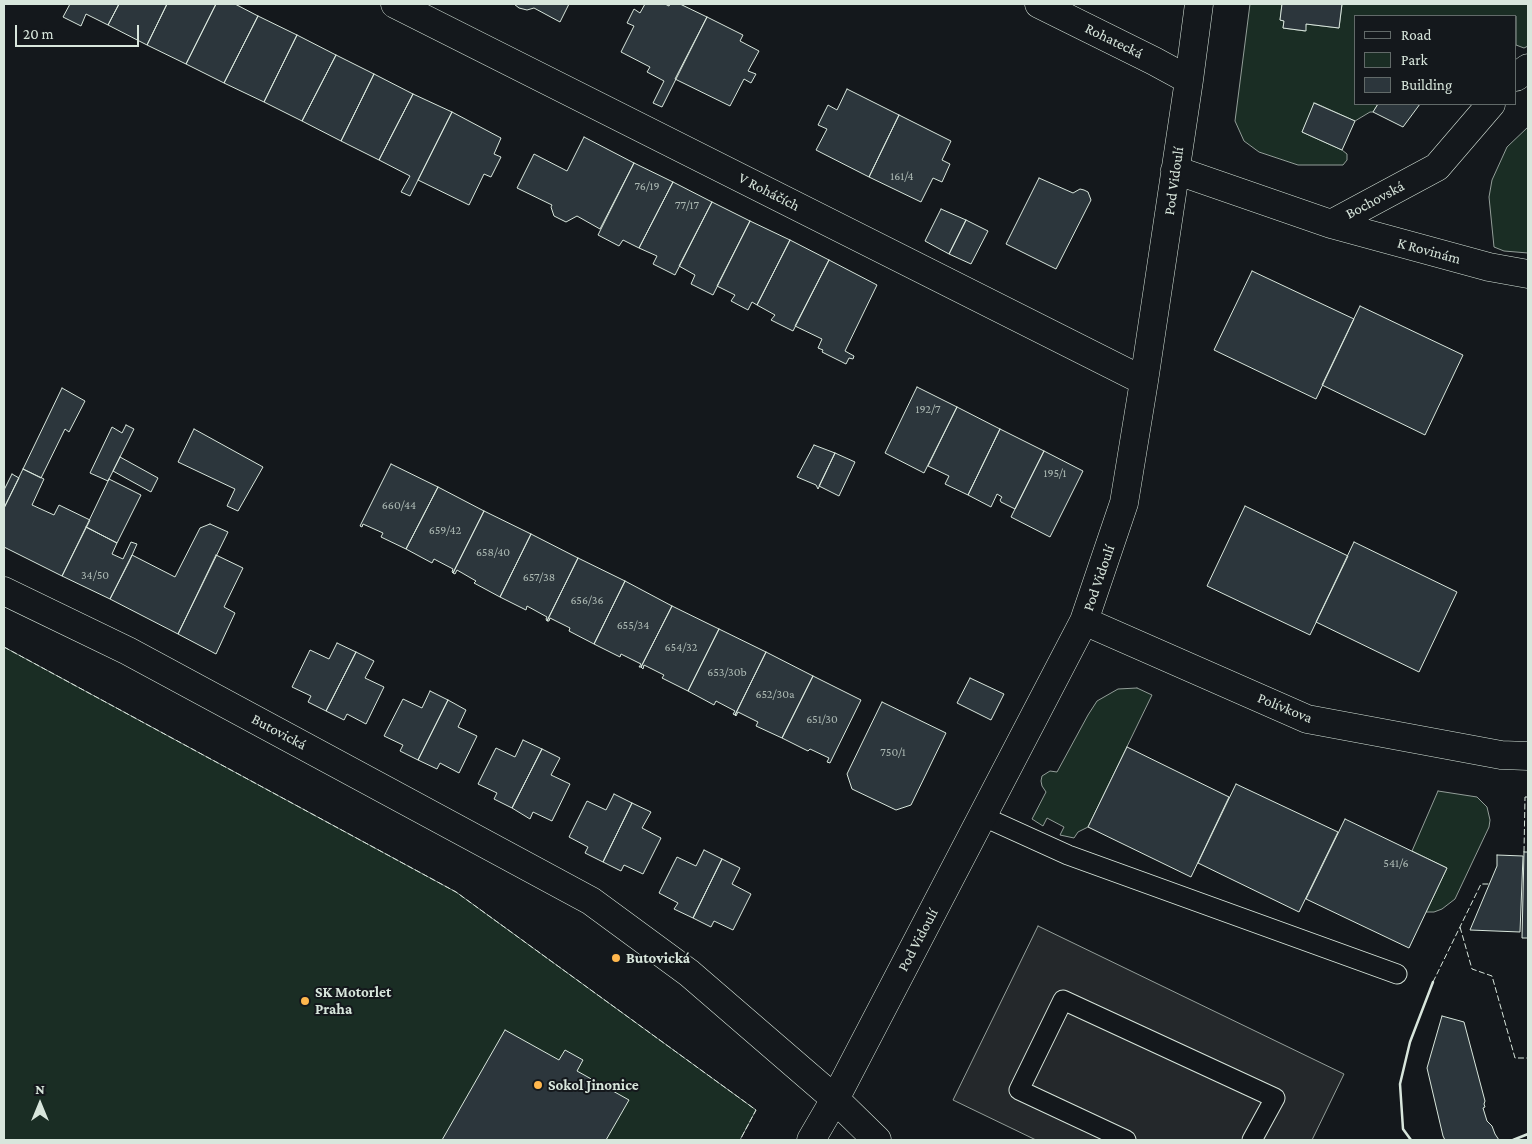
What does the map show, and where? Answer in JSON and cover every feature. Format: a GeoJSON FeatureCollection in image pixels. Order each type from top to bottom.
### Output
{"type":"FeatureCollection","features":[{"type":"Feature","properties":{"kind":"street","name":"V Roháčích"},"geometry":{"type":"LineString","coordinates":[[395,4],[1144,381]]}},
{"type":"Feature","properties":{"kind":"street","name":"Rohatecká"},"geometry":{"type":"LineString","coordinates":[[1039,4],[1189,80]]}},
{"type":"Feature","properties":{"kind":"street","name":"Pod Vidoulí"},"geometry":{"type":"LineString","coordinates":[[835,1099],[1084,621],[1124,503],[1189,80],[1198,4]]}},
{"type":"Feature","properties":{"kind":"street"},"geometry":{"type":"LineString","coordinates":[[1517,76],[1528,68]]}},
{"type":"Feature","properties":{"kind":"street","name":"Bochovská"},"geometry":{"type":"LineString","coordinates":[[1175,170],[1331,224],[1437,167],[1490,105]]}},
{"type":"Feature","properties":{"kind":"street","name":"K Rovinám"},"geometry":{"type":"LineString","coordinates":[[1331,224],[1489,267],[1528,274]]}},
{"type":"Feature","properties":{"kind":"street","name":"Butovická"},"geometry":{"type":"LineString","coordinates":[[4,591],[128,651],[591,901],[689,973],[835,1099],[877,1140]]}},
{"type":"Feature","properties":{"kind":"street","name":"Polívkova"},"geometry":{"type":"LineString","coordinates":[[1084,621],[1307,719],[1501,756],[1528,756]]}},
{"type":"Feature","properties":{"kind":"street"},"geometry":{"type":"LineString","coordinates":[[811,1140],[835,1099]]}},
{"type":"Feature","properties":{"kind":"lane"},"geometry":{"type":"LineString","coordinates":[[982,816],[1068,855],[1397,974]]}},
{"type":"Feature","properties":{"kind":"lane"},"geometry":{"type":"LineString","coordinates":[[1126,1140],[1019,1090],[1063,1000],[1275,1098],[1252,1140]]}},
{"type":"Feature","properties":{"kind":"green space"},"geometry":{"type":"Polygon","coordinates":[[[1250,4],[1282,4],[1280,20],[1284,21],[1283,28],[1305,31],[1306,24],[1339,28],[1342,4],[1528,4],[1528,46],[1524,48],[1517,45],[1517,15],[1354,15],[1354,105],[1377,105],[1373,112],[1355,121],[1315,103],[1302,132],[1347,154],[1347,160],[1343,165],[1298,165],[1259,152],[1244,141],[1235,121],[1250,4]]]}},
{"type":"Feature","properties":{"kind":"green space"},"geometry":{"type":"Polygon","coordinates":[[[1528,127],[1528,253],[1504,251],[1494,247],[1489,197],[1492,180],[1507,147],[1528,127]]]}},
{"type":"Feature","properties":{"kind":"green space","name":"SK Motorlet Praha"},"geometry":{"type":"Polygon","coordinates":[[[4,647],[456,892],[756,1110],[740,1140],[4,1140],[4,647]]]}},
{"type":"Feature","properties":{"kind":"green space"},"geometry":{"type":"Polygon","coordinates":[[[1137,688],[1152,695],[1088,827],[1078,832],[1074,838],[1060,835],[1064,827],[1047,818],[1043,826],[1032,819],[1046,792],[1042,786],[1042,776],[1050,771],[1057,772],[1097,701],[1118,689],[1137,688]]]}},
{"type":"Feature","properties":{"kind":"green space"},"geometry":{"type":"Polygon","coordinates":[[[1438,791],[1477,797],[1487,807],[1490,820],[1489,827],[1455,899],[1442,909],[1426,912],[1447,868],[1412,851],[1438,791]]]}},
{"type":"Feature","properties":{"kind":"shaded area"},"geometry":{"type":"Polygon","coordinates":[[[1038,926],[1344,1074],[1312,1140],[1036,1140],[953,1100],[1038,926]]]}},
{"type":"Feature","properties":{"kind":"building"},"geometry":{"type":"Polygon","coordinates":[[[70,4],[119,4],[108,25],[86,14],[81,26],[63,17],[70,4]]]}},
{"type":"Feature","properties":{"kind":"building"},"geometry":{"type":"Polygon","coordinates":[[[119,4],[167,4],[147,45],[108,25],[119,4]]]}},
{"type":"Feature","properties":{"kind":"building"},"geometry":{"type":"Polygon","coordinates":[[[167,4],[216,4],[186,64],[147,45],[167,4]]]}},
{"type":"Feature","properties":{"kind":"building"},"geometry":{"type":"Polygon","coordinates":[[[216,4],[235,4],[258,16],[224,83],[186,64],[216,4]]]}},
{"type":"Feature","properties":{"kind":"building"},"geometry":{"type":"Polygon","coordinates":[[[514,4],[569,4],[560,22],[534,8],[527,10],[519,8],[514,4]]]}},
{"type":"Feature","properties":{"kind":"building"},"geometry":{"type":"Polygon","coordinates":[[[645,4],[665,4],[669,6],[670,4],[680,4],[707,17],[662,107],[653,103],[664,81],[647,72],[650,67],[621,52],[634,26],[627,23],[634,9],[640,13],[645,4]]]}},
{"type":"Feature","properties":{"kind":"building"},"geometry":{"type":"Polygon","coordinates":[[[1282,4],[1342,4],[1339,28],[1306,24],[1306,31],[1283,28],[1284,21],[1280,20],[1282,4]]]}},
{"type":"Feature","properties":{"kind":"building"},"geometry":{"type":"Polygon","coordinates":[[[258,16],[297,35],[264,102],[224,83],[258,16]]]}},
{"type":"Feature","properties":{"kind":"building"},"geometry":{"type":"Polygon","coordinates":[[[707,17],[743,35],[740,41],[759,51],[748,71],[756,74],[751,83],[744,79],[730,106],[675,79],[707,17]]]}},
{"type":"Feature","properties":{"kind":"building"},"geometry":{"type":"Polygon","coordinates":[[[297,35],[336,55],[302,121],[264,102],[297,35]]]}},
{"type":"Feature","properties":{"kind":"building"},"geometry":{"type":"Polygon","coordinates":[[[336,55],[374,74],[341,141],[302,121],[336,55]]]}},
{"type":"Feature","properties":{"kind":"building"},"geometry":{"type":"Polygon","coordinates":[[[374,74],[413,94],[379,160],[341,141],[374,74]]]}},
{"type":"Feature","properties":{"kind":"building"},"geometry":{"type":"Polygon","coordinates":[[[847,89],[899,115],[869,177],[816,150],[827,129],[818,125],[828,105],[837,110],[847,89]]]}},
{"type":"Feature","properties":{"kind":"building"},"geometry":{"type":"Polygon","coordinates":[[[413,94],[452,112],[410,196],[401,192],[410,176],[379,160],[413,94]]]}},
{"type":"Feature","properties":{"kind":"building"},"geometry":{"type":"Polygon","coordinates":[[[1314,103],[1355,121],[1342,150],[1302,132],[1314,103]]]}},
{"type":"Feature","properties":{"kind":"building"},"geometry":{"type":"Polygon","coordinates":[[[1377,105],[1419,105],[1403,127],[1373,112],[1377,105]]]}},
{"type":"Feature","properties":{"kind":"building"},"geometry":{"type":"Polygon","coordinates":[[[452,112],[501,138],[494,154],[501,157],[491,177],[484,174],[469,205],[418,180],[452,112]]]}},
{"type":"Feature","properties":{"kind":"building"},"geometry":{"type":"Polygon","coordinates":[[[899,115],[951,141],[942,160],[950,164],[942,182],[933,178],[921,202],[869,177],[899,115]]]}},
{"type":"Feature","properties":{"kind":"building"},"geometry":{"type":"Polygon","coordinates":[[[584,137],[634,163],[600,229],[577,216],[566,222],[554,216],[552,205],[517,188],[534,154],[567,171],[584,137]]]}},
{"type":"Feature","properties":{"kind":"building"},"geometry":{"type":"Polygon","coordinates":[[[634,163],[673,182],[639,248],[623,240],[619,246],[598,235],[634,163]]]}},
{"type":"Feature","properties":{"kind":"building"},"geometry":{"type":"Polygon","coordinates":[[[1039,178],[1073,193],[1080,189],[1084,190],[1088,192],[1091,200],[1056,269],[1006,244],[1039,178]]]}},
{"type":"Feature","properties":{"kind":"building"},"geometry":{"type":"Polygon","coordinates":[[[673,182],[712,202],[675,275],[653,264],[657,256],[639,248],[673,182]]]}},
{"type":"Feature","properties":{"kind":"building"},"geometry":{"type":"Polygon","coordinates":[[[712,202],[750,221],[713,295],[691,284],[695,275],[679,266],[712,202]]]}},
{"type":"Feature","properties":{"kind":"building"},"geometry":{"type":"Polygon","coordinates":[[[941,209],[966,220],[949,254],[925,241],[941,209]]]}},
{"type":"Feature","properties":{"kind":"building"},"geometry":{"type":"Polygon","coordinates":[[[966,220],[988,231],[971,264],[949,254],[966,220]]]}},
{"type":"Feature","properties":{"kind":"building"},"geometry":{"type":"Polygon","coordinates":[[[750,221],[790,240],[757,305],[752,302],[748,310],[731,301],[735,295],[717,286],[750,221]]]}},
{"type":"Feature","properties":{"kind":"building"},"geometry":{"type":"Polygon","coordinates":[[[790,240],[829,260],[793,331],[771,320],[775,315],[757,305],[790,240]]]}},
{"type":"Feature","properties":{"kind":"building"},"geometry":{"type":"Polygon","coordinates":[[[829,260],[877,285],[845,351],[854,356],[853,359],[849,358],[846,364],[818,348],[822,339],[795,326],[829,260]]]}},
{"type":"Feature","properties":{"kind":"building"},"geometry":{"type":"Polygon","coordinates":[[[1252,271],[1354,319],[1316,399],[1214,350],[1252,271]]]}},
{"type":"Feature","properties":{"kind":"building"},"geometry":{"type":"Polygon","coordinates":[[[1360,306],[1463,355],[1425,435],[1322,385],[1360,306]]]}},
{"type":"Feature","properties":{"kind":"building"},"geometry":{"type":"Polygon","coordinates":[[[917,387],[957,407],[924,473],[885,453],[917,387]]]}},
{"type":"Feature","properties":{"kind":"building"},"geometry":{"type":"Polygon","coordinates":[[[62,388],[85,401],[69,432],[65,429],[41,478],[23,469],[62,388]]]}},
{"type":"Feature","properties":{"kind":"building"},"geometry":{"type":"Polygon","coordinates":[[[957,407],[1000,429],[968,495],[945,484],[949,476],[928,466],[957,407]]]}},
{"type":"Feature","properties":{"kind":"building"},"geometry":{"type":"Polygon","coordinates":[[[126,425],[134,429],[108,481],[90,473],[112,427],[122,433],[126,425]]]}},
{"type":"Feature","properties":{"kind":"building"},"geometry":{"type":"Polygon","coordinates":[[[194,429],[263,467],[238,511],[227,506],[235,489],[178,462],[194,429]]]}},
{"type":"Feature","properties":{"kind":"building"},"geometry":{"type":"Polygon","coordinates":[[[1000,429],[1044,451],[1015,509],[1001,502],[1002,497],[997,494],[991,507],[968,495],[1000,429]]]}},
{"type":"Feature","properties":{"kind":"building"},"geometry":{"type":"Polygon","coordinates":[[[814,445],[835,453],[818,489],[816,485],[797,477],[814,445]]]}},
{"type":"Feature","properties":{"kind":"building"},"geometry":{"type":"Polygon","coordinates":[[[1044,451],[1083,471],[1050,537],[1011,517],[1044,451]]]}},
{"type":"Feature","properties":{"kind":"building"},"geometry":{"type":"Polygon","coordinates":[[[835,453],[855,462],[839,496],[819,486],[835,453]]]}},
{"type":"Feature","properties":{"kind":"building"},"geometry":{"type":"Polygon","coordinates":[[[120,457],[158,478],[151,492],[113,471],[120,457]]]}},
{"type":"Feature","properties":{"kind":"building"},"geometry":{"type":"Polygon","coordinates":[[[391,464],[438,487],[406,549],[381,537],[383,533],[363,524],[362,527],[360,526],[391,464]]]}},
{"type":"Feature","properties":{"kind":"building"},"geometry":{"type":"Polygon","coordinates":[[[23,469],[44,479],[32,505],[54,515],[59,505],[90,520],[62,576],[4,547],[4,508],[23,469]]]}},
{"type":"Feature","properties":{"kind":"building"},"geometry":{"type":"Polygon","coordinates":[[[12,474],[19,478],[4,508],[4,490],[12,474]]]}},
{"type":"Feature","properties":{"kind":"building"},"geometry":{"type":"Polygon","coordinates":[[[109,479],[141,495],[117,543],[86,527],[109,479]]]}},
{"type":"Feature","properties":{"kind":"building"},"geometry":{"type":"Polygon","coordinates":[[[438,487],[484,511],[453,573],[453,569],[434,559],[432,563],[406,549],[438,487]]]}},
{"type":"Feature","properties":{"kind":"building"},"geometry":{"type":"Polygon","coordinates":[[[1245,506],[1348,556],[1310,635],[1207,586],[1245,506]]]}},
{"type":"Feature","properties":{"kind":"building"},"geometry":{"type":"Polygon","coordinates":[[[484,511],[531,534],[500,597],[474,583],[476,581],[457,570],[455,574],[453,573],[484,511]]]}},
{"type":"Feature","properties":{"kind":"building"},"geometry":{"type":"Polygon","coordinates":[[[210,524],[228,532],[178,634],[110,599],[132,555],[175,577],[200,528],[210,524]]]}},
{"type":"Feature","properties":{"kind":"building"},"geometry":{"type":"Polygon","coordinates":[[[86,527],[117,543],[112,554],[123,559],[131,542],[137,544],[110,599],[62,576],[86,527]]]}},
{"type":"Feature","properties":{"kind":"building"},"geometry":{"type":"Polygon","coordinates":[[[531,534],[578,558],[547,621],[547,617],[527,606],[526,610],[500,597],[531,534]]]}},
{"type":"Feature","properties":{"kind":"building"},"geometry":{"type":"Polygon","coordinates":[[[1354,542],[1457,592],[1419,672],[1316,622],[1354,542]]]}},
{"type":"Feature","properties":{"kind":"building"},"geometry":{"type":"Polygon","coordinates":[[[216,555],[243,568],[224,607],[235,613],[216,654],[178,634],[216,555]]]}},
{"type":"Feature","properties":{"kind":"building"},"geometry":{"type":"Polygon","coordinates":[[[578,558],[625,581],[594,644],[569,631],[570,628],[550,618],[547,621],[578,558]]]}},
{"type":"Feature","properties":{"kind":"building"},"geometry":{"type":"Polygon","coordinates":[[[625,581],[672,606],[641,667],[639,667],[641,664],[621,654],[620,657],[594,644],[625,581]]]}},
{"type":"Feature","properties":{"kind":"building"},"geometry":{"type":"Polygon","coordinates":[[[672,606],[719,629],[688,691],[662,678],[664,675],[644,665],[643,669],[641,667],[672,606]]]}},
{"type":"Feature","properties":{"kind":"building"},"geometry":{"type":"Polygon","coordinates":[[[719,629],[766,652],[735,715],[733,714],[735,711],[716,701],[714,705],[688,691],[719,629]]]}},
{"type":"Feature","properties":{"kind":"building"},"geometry":{"type":"Polygon","coordinates":[[[337,643],[356,652],[326,711],[308,702],[311,696],[292,687],[310,650],[329,659],[337,643]]]}},
{"type":"Feature","properties":{"kind":"building"},"geometry":{"type":"Polygon","coordinates":[[[356,652],[374,661],[365,678],[384,687],[366,724],[347,714],[344,720],[326,711],[356,652]]]}},
{"type":"Feature","properties":{"kind":"building"},"geometry":{"type":"Polygon","coordinates":[[[766,652],[813,676],[782,738],[756,726],[758,722],[738,712],[735,715],[766,652]]]}},
{"type":"Feature","properties":{"kind":"building"},"geometry":{"type":"Polygon","coordinates":[[[813,676],[861,700],[830,763],[827,762],[829,758],[810,749],[808,751],[782,738],[813,676]]]}},
{"type":"Feature","properties":{"kind":"building"},"geometry":{"type":"Polygon","coordinates":[[[970,678],[1004,694],[991,720],[957,703],[970,678]]]}},
{"type":"Feature","properties":{"kind":"building"},"geometry":{"type":"Polygon","coordinates":[[[430,691],[448,700],[418,760],[400,751],[403,745],[384,736],[403,699],[422,708],[430,691]]]}},
{"type":"Feature","properties":{"kind":"building"},"geometry":{"type":"Polygon","coordinates":[[[448,700],[466,710],[458,727],[477,736],[459,773],[440,763],[437,769],[418,760],[448,700]]]}},
{"type":"Feature","properties":{"kind":"building"},"geometry":{"type":"Polygon","coordinates":[[[882,702],[946,733],[911,805],[896,810],[852,789],[847,774],[882,702]]]}},
{"type":"Feature","properties":{"kind":"building"},"geometry":{"type":"Polygon","coordinates":[[[523,740],[542,749],[512,808],[494,799],[497,793],[478,784],[496,748],[515,757],[523,740]]]}},
{"type":"Feature","properties":{"kind":"building"},"geometry":{"type":"Polygon","coordinates":[[[1127,747],[1229,797],[1191,877],[1088,827],[1127,747]]]}},
{"type":"Feature","properties":{"kind":"building"},"geometry":{"type":"Polygon","coordinates":[[[542,749],[560,758],[551,775],[570,784],[552,821],[533,812],[530,819],[512,808],[542,749]]]}},
{"type":"Feature","properties":{"kind":"building"},"geometry":{"type":"Polygon","coordinates":[[[1236,784],[1338,832],[1299,912],[1198,863],[1236,784]]]}},
{"type":"Feature","properties":{"kind":"building"},"geometry":{"type":"Polygon","coordinates":[[[614,794],[632,803],[603,862],[585,853],[588,847],[569,837],[587,801],[606,810],[614,794]]]}},
{"type":"Feature","properties":{"kind":"building"},"geometry":{"type":"Polygon","coordinates":[[[632,803],[651,812],[642,828],[661,838],[643,874],[624,865],[621,871],[603,862],[632,803]]]}},
{"type":"Feature","properties":{"kind":"building"},"geometry":{"type":"Polygon","coordinates":[[[1345,819],[1447,868],[1409,948],[1306,899],[1345,819]]]}},
{"type":"Feature","properties":{"kind":"building"},"geometry":{"type":"Polygon","coordinates":[[[704,850],[722,859],[693,918],[674,909],[678,903],[659,893],[677,857],[696,866],[704,850]]]}},
{"type":"Feature","properties":{"kind":"building"},"geometry":{"type":"Polygon","coordinates":[[[1524,852],[1528,852],[1528,938],[1522,938],[1524,852]]]}},
{"type":"Feature","properties":{"kind":"building"},"geometry":{"type":"Polygon","coordinates":[[[1497,855],[1523,856],[1520,932],[1470,930],[1497,866],[1497,855]]]}},
{"type":"Feature","properties":{"kind":"building"},"geometry":{"type":"Polygon","coordinates":[[[722,859],[740,868],[732,884],[751,894],[733,930],[714,921],[711,927],[693,918],[722,859]]]}},
{"type":"Feature","properties":{"kind":"building"},"geometry":{"type":"Polygon","coordinates":[[[1442,1016],[1464,1022],[1485,1101],[1485,1107],[1483,1108],[1487,1121],[1492,1126],[1499,1140],[1445,1140],[1443,1136],[1427,1068],[1442,1016]]]}},
{"type":"Feature","properties":{"kind":"building","name":"Sokol Jinonice"},"geometry":{"type":"Polygon","coordinates":[[[505,1030],[559,1060],[565,1050],[583,1060],[577,1071],[629,1100],[606,1140],[442,1140],[505,1030]]]}},
{"type":"Feature","properties":{"kind":"fence"},"geometry":{"type":"LineString","coordinates":[[4,647],[456,892],[756,1110],[740,1140]]}},
{"type":"Feature","properties":{"kind":"fence"},"geometry":{"type":"LineString","coordinates":[[1524,852],[1525,797],[1528,797]]}},
{"type":"Feature","properties":{"kind":"fence"},"geometry":{"type":"LineString","coordinates":[[1433,982],[1481,884],[1489,884]]}},
{"type":"Feature","properties":{"kind":"fence"},"geometry":{"type":"LineString","coordinates":[[1460,927],[1472,969],[1492,976],[1515,1058],[1528,1058]]}},
{"type":"Feature","properties":{"kind":"wall"},"geometry":{"type":"LineString","coordinates":[[1411,1140],[1403,1129],[1400,1084],[1410,1042],[1433,982]]}},
{"type":"Feature","properties":{"kind":"wall"},"geometry":{"type":"LineString","coordinates":[[1513,1140],[1528,1134]]}},
{"type":"Feature","properties":{"kind":"place","name":"Butovická"},"geometry":{"type":"Point","coordinates":[616,958]}},
{"type":"Feature","properties":{"kind":"place","name":"SK Motorlet Praha"},"geometry":{"type":"Point","coordinates":[305,1001]}},
{"type":"Feature","properties":{"kind":"place","name":"Sokol Jinonice"},"geometry":{"type":"Point","coordinates":[538,1085]}}]}
